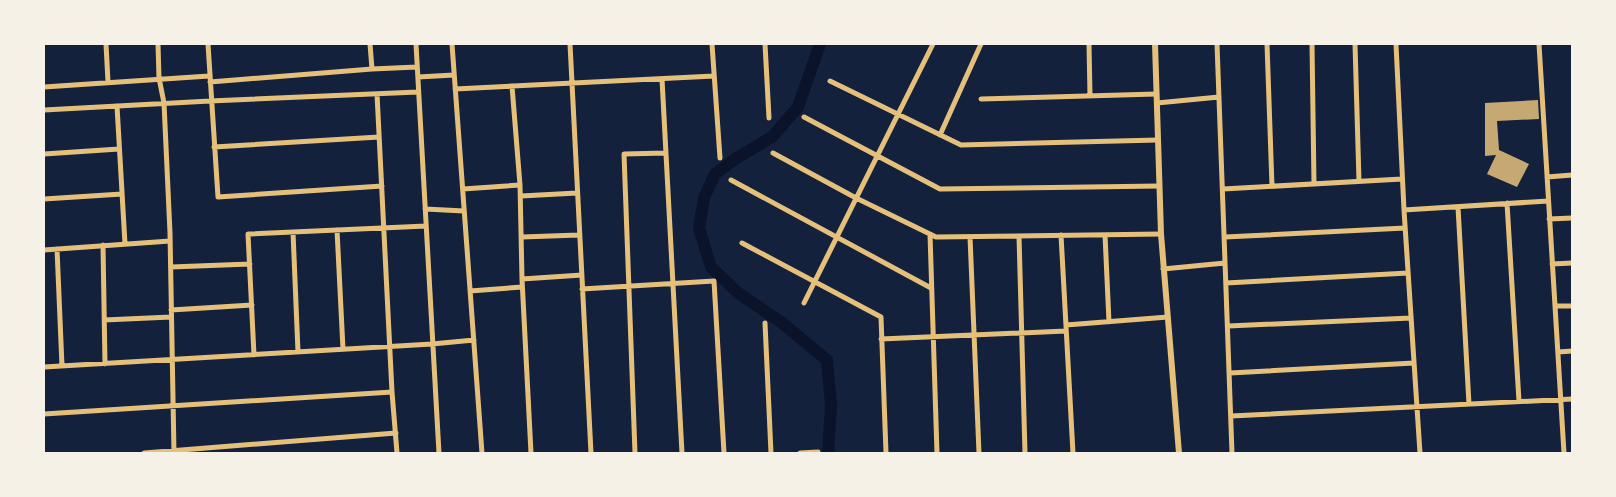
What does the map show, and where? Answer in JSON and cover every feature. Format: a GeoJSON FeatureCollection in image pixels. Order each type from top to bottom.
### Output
{"type":"FeatureCollection","features":[{"type":"Feature","properties":{"kind":"street"},"geometry":{"type":"LineString","coordinates":[[106,44],[108,82]]}},
{"type":"Feature","properties":{"kind":"street"},"geometry":{"type":"LineString","coordinates":[[158,44],[159,78],[164,103],[170,240],[174,452]]}},
{"type":"Feature","properties":{"kind":"street"},"geometry":{"type":"LineString","coordinates":[[208,44],[210,101],[218,197],[382,186]]}},
{"type":"Feature","properties":{"kind":"street"},"geometry":{"type":"LineString","coordinates":[[370,44],[372,70]]}},
{"type":"Feature","properties":{"kind":"street"},"geometry":{"type":"LineString","coordinates":[[416,44],[439,453]]}},
{"type":"Feature","properties":{"kind":"street"},"geometry":{"type":"LineString","coordinates":[[452,44],[482,453]]}},
{"type":"Feature","properties":{"kind":"street"},"geometry":{"type":"LineString","coordinates":[[570,44],[591,453]]}},
{"type":"Feature","properties":{"kind":"street"},"geometry":{"type":"LineString","coordinates":[[712,44],[720,158]]}},
{"type":"Feature","properties":{"kind":"street"},"geometry":{"type":"LineString","coordinates":[[765,44],[769,118]]}},
{"type":"Feature","properties":{"kind":"street"},"geometry":{"type":"LineString","coordinates":[[804,304],[933,44]]}},
{"type":"Feature","properties":{"kind":"street"},"geometry":{"type":"LineString","coordinates":[[940,135],[981,44]]}},
{"type":"Feature","properties":{"kind":"street"},"geometry":{"type":"LineString","coordinates":[[1089,44],[1090,96]]}},
{"type":"Feature","properties":{"kind":"street"},"geometry":{"type":"LineString","coordinates":[[1155,44],[1160,234],[1179,453]]}},
{"type":"Feature","properties":{"kind":"street"},"geometry":{"type":"LineString","coordinates":[[1217,44],[1232,453]]}},
{"type":"Feature","properties":{"kind":"street"},"geometry":{"type":"LineString","coordinates":[[1267,44],[1272,186]]}},
{"type":"Feature","properties":{"kind":"street"},"geometry":{"type":"LineString","coordinates":[[1312,44],[1314,184]]}},
{"type":"Feature","properties":{"kind":"street"},"geometry":{"type":"LineString","coordinates":[[1355,44],[1359,181]]}},
{"type":"Feature","properties":{"kind":"street"},"geometry":{"type":"LineString","coordinates":[[1396,44],[1402,179],[1420,453]]}},
{"type":"Feature","properties":{"kind":"street"},"geometry":{"type":"LineString","coordinates":[[1540,44],[1564,453]]}},
{"type":"Feature","properties":{"kind":"street"},"geometry":{"type":"LineString","coordinates":[[44,87],[159,78],[209,79],[417,67]]}},
{"type":"Feature","properties":{"kind":"street"},"geometry":{"type":"LineString","coordinates":[[418,78],[454,75]]}},
{"type":"Feature","properties":{"kind":"street"},"geometry":{"type":"LineString","coordinates":[[455,89],[714,76]]}},
{"type":"Feature","properties":{"kind":"street"},"geometry":{"type":"LineString","coordinates":[[662,78],[682,453]]}},
{"type":"Feature","properties":{"kind":"street"},"geometry":{"type":"LineString","coordinates":[[830,81],[961,145],[1158,140]]}},
{"type":"Feature","properties":{"kind":"street"},"geometry":{"type":"LineString","coordinates":[[512,86],[520,185],[522,287],[531,453]]}},
{"type":"Feature","properties":{"kind":"street"},"geometry":{"type":"LineString","coordinates":[[44,110],[418,92]]}},
{"type":"Feature","properties":{"kind":"street"},"geometry":{"type":"LineString","coordinates":[[377,94],[392,392],[398,453]]}},
{"type":"Feature","properties":{"kind":"street"},"geometry":{"type":"LineString","coordinates":[[981,99],[1156,94]]}},
{"type":"Feature","properties":{"kind":"street"},"geometry":{"type":"LineString","coordinates":[[1157,103],[1219,97]]}},
{"type":"Feature","properties":{"kind":"street"},"geometry":{"type":"LineString","coordinates":[[117,106],[125,244]]}},
{"type":"Feature","properties":{"kind":"street"},"geometry":{"type":"LineString","coordinates":[[804,116],[940,189],[1159,186]]}},
{"type":"Feature","properties":{"kind":"street"},"geometry":{"type":"LineString","coordinates":[[214,147],[379,137]]}},
{"type":"Feature","properties":{"kind":"street"},"geometry":{"type":"LineString","coordinates":[[44,154],[120,149]]}},
{"type":"Feature","properties":{"kind":"street"},"geometry":{"type":"LineString","coordinates":[[635,453],[624,154],[666,153]]}},
{"type":"Feature","properties":{"kind":"street"},"geometry":{"type":"LineString","coordinates":[[773,153],[856,198],[936,237],[1160,234]]}},
{"type":"Feature","properties":{"kind":"street"},"geometry":{"type":"LineString","coordinates":[[1547,177],[1572,175]]}},
{"type":"Feature","properties":{"kind":"street"},"geometry":{"type":"LineString","coordinates":[[1223,189],[1402,179]]}},
{"type":"Feature","properties":{"kind":"street"},"geometry":{"type":"LineString","coordinates":[[731,180],[932,288]]}},
{"type":"Feature","properties":{"kind":"street"},"geometry":{"type":"LineString","coordinates":[[463,189],[520,185]]}},
{"type":"Feature","properties":{"kind":"street"},"geometry":{"type":"LineString","coordinates":[[520,196],[577,193]]}},
{"type":"Feature","properties":{"kind":"street"},"geometry":{"type":"LineString","coordinates":[[44,200],[122,194]]}},
{"type":"Feature","properties":{"kind":"street"},"geometry":{"type":"LineString","coordinates":[[1404,210],[1548,201]]}},
{"type":"Feature","properties":{"kind":"street"},"geometry":{"type":"LineString","coordinates":[[1507,203],[1519,402]]}},
{"type":"Feature","properties":{"kind":"street"},"geometry":{"type":"LineString","coordinates":[[1458,206],[1469,404]]}},
{"type":"Feature","properties":{"kind":"street"},"geometry":{"type":"LineString","coordinates":[[425,209],[464,211]]}},
{"type":"Feature","properties":{"kind":"street"},"geometry":{"type":"LineString","coordinates":[[1549,219],[1572,218]]}},
{"type":"Feature","properties":{"kind":"street"},"geometry":{"type":"LineString","coordinates":[[254,355],[248,234],[426,226]]}},
{"type":"Feature","properties":{"kind":"street"},"geometry":{"type":"LineString","coordinates":[[1224,237],[1405,228]]}},
{"type":"Feature","properties":{"kind":"street"},"geometry":{"type":"LineString","coordinates":[[337,230],[343,349]]}},
{"type":"Feature","properties":{"kind":"street"},"geometry":{"type":"LineString","coordinates":[[293,232],[298,352]]}},
{"type":"Feature","properties":{"kind":"street"},"geometry":{"type":"LineString","coordinates":[[930,234],[937,453]]}},
{"type":"Feature","properties":{"kind":"street"},"geometry":{"type":"LineString","coordinates":[[522,237],[579,235]]}},
{"type":"Feature","properties":{"kind":"street"},"geometry":{"type":"LineString","coordinates":[[1061,235],[1073,453]]}},
{"type":"Feature","properties":{"kind":"street"},"geometry":{"type":"LineString","coordinates":[[1105,235],[1109,322]]}},
{"type":"Feature","properties":{"kind":"street"},"geometry":{"type":"LineString","coordinates":[[1019,236],[1025,453]]}},
{"type":"Feature","properties":{"kind":"street"},"geometry":{"type":"LineString","coordinates":[[970,237],[979,453]]}},
{"type":"Feature","properties":{"kind":"street"},"geometry":{"type":"LineString","coordinates":[[44,250],[170,240]]}},
{"type":"Feature","properties":{"kind":"street"},"geometry":{"type":"LineString","coordinates":[[742,242],[881,317],[886,453]]}},
{"type":"Feature","properties":{"kind":"street"},"geometry":{"type":"LineString","coordinates":[[103,245],[105,364]]}},
{"type":"Feature","properties":{"kind":"street"},"geometry":{"type":"LineString","coordinates":[[57,249],[62,366]]}},
{"type":"Feature","properties":{"kind":"street"},"geometry":{"type":"LineString","coordinates":[[1163,269],[1225,263]]}},
{"type":"Feature","properties":{"kind":"street"},"geometry":{"type":"LineString","coordinates":[[1552,264],[1572,263]]}},
{"type":"Feature","properties":{"kind":"street"},"geometry":{"type":"LineString","coordinates":[[171,267],[250,264]]}},
{"type":"Feature","properties":{"kind":"street"},"geometry":{"type":"LineString","coordinates":[[1226,283],[1408,272]]}},
{"type":"Feature","properties":{"kind":"street"},"geometry":{"type":"LineString","coordinates":[[522,279],[582,274]]}},
{"type":"Feature","properties":{"kind":"street"},"geometry":{"type":"LineString","coordinates":[[582,289],[714,281],[724,453]]}},
{"type":"Feature","properties":{"kind":"street"},"geometry":{"type":"LineString","coordinates":[[470,291],[522,287]]}},
{"type":"Feature","properties":{"kind":"street"},"geometry":{"type":"LineString","coordinates":[[171,310],[252,305]]}},
{"type":"Feature","properties":{"kind":"street"},"geometry":{"type":"LineString","coordinates":[[1555,306],[1572,306]]}},
{"type":"Feature","properties":{"kind":"street"},"geometry":{"type":"LineString","coordinates":[[104,320],[172,317]]}},
{"type":"Feature","properties":{"kind":"street"},"geometry":{"type":"LineString","coordinates":[[882,338],[1022,333],[1168,317]]}},
{"type":"Feature","properties":{"kind":"street"},"geometry":{"type":"LineString","coordinates":[[1228,326],[1411,318]]}},
{"type":"Feature","properties":{"kind":"street"},"geometry":{"type":"LineString","coordinates":[[765,323],[771,453]]}},
{"type":"Feature","properties":{"kind":"street"},"geometry":{"type":"LineString","coordinates":[[44,367],[474,340]]}},
{"type":"Feature","properties":{"kind":"street"},"geometry":{"type":"LineString","coordinates":[[1558,352],[1572,351]]}},
{"type":"Feature","properties":{"kind":"street"},"geometry":{"type":"LineString","coordinates":[[1230,373],[1414,363]]}},
{"type":"Feature","properties":{"kind":"street"},"geometry":{"type":"LineString","coordinates":[[44,414],[392,392]]}},
{"type":"Feature","properties":{"kind":"street"},"geometry":{"type":"LineString","coordinates":[[1231,416],[1572,399]]}},
{"type":"Feature","properties":{"kind":"street"},"geometry":{"type":"LineString","coordinates":[[144,453],[396,433]]}},
{"type":"Feature","properties":{"kind":"street"},"geometry":{"type":"LineString","coordinates":[[800,453],[818,452]]}},
{"type":"Feature","properties":{"kind":"building"},"geometry":{"type":"Polygon","coordinates":[[[1538,100],[1539,119],[1497,121],[1499,150],[1529,164],[1517,187],[1487,174],[1496,155],[1485,156],[1485,103],[1538,100]]]}},
{"type":"Feature","properties":{"kind":"waterway"},"geometry":{"type":"LineString","coordinates":[[820,44],[798,107],[772,137],[735,159],[715,174],[704,198],[699,228],[711,267],[738,293],[781,322],[827,360],[831,405],[828,453]]}}]}
